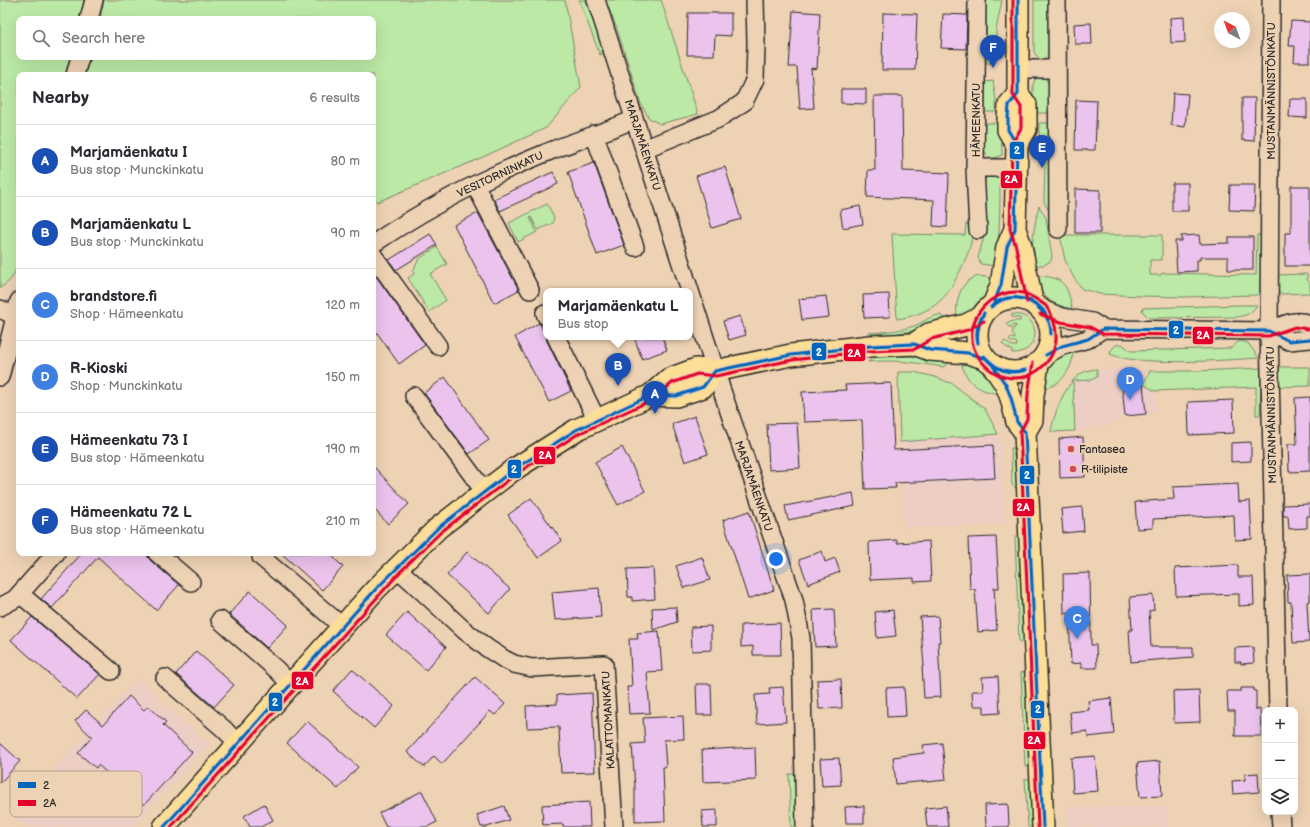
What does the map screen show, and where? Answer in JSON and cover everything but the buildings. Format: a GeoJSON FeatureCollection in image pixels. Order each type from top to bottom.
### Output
{"type":"FeatureCollection","features":[{"type":"Feature","properties":{"kind":"main road"},"geometry":{"type":"LineString","coordinates":[[1018,0],[1018,94],[1009,105],[1008,118],[1008,130],[1017,146],[1014,229],[1007,247],[1000,285],[988,310],[979,322],[976,335],[978,347],[1006,385],[1017,422],[1025,432]]}},
{"type":"Feature","properties":{"kind":"main road"},"geometry":{"type":"LineString","coordinates":[[1014,229],[1021,246],[1037,305],[1049,320],[1052,332],[1051,344],[1042,360],[1033,395],[1032,420],[1025,432],[1043,827]]}},
{"type":"Feature","properties":{"kind":"main road"},"geometry":{"type":"LineString","coordinates":[[914,344],[929,334],[966,325],[1006,298],[1019,298],[1037,305]]}},
{"type":"Feature","properties":{"kind":"main road"},"geometry":{"type":"LineString","coordinates":[[164,827],[397,568],[438,528],[484,491],[545,449],[576,430],[651,395],[669,379],[696,369],[715,371],[791,355],[870,346],[914,344],[930,350],[968,352],[1004,371],[1016,373],[1028,370],[1042,360]]}},
{"type":"Feature","properties":{"kind":"street"},"geometry":{"type":"LineString","coordinates":[[90,16],[94,0]]}},
{"type":"Feature","properties":{"kind":"street","name":"MARJAMÄENKATU"},"geometry":{"type":"LineString","coordinates":[[596,0],[689,288]]}},
{"type":"Feature","properties":{"kind":"street"},"geometry":{"type":"LineString","coordinates":[[644,149],[718,119],[744,102],[755,79],[755,0]]}},
{"type":"Feature","properties":{"kind":"street","name":"HÄMEENKATU"},"geometry":{"type":"LineString","coordinates":[[977,0],[975,168],[978,230]]}},
{"type":"Feature","properties":{"kind":"street"},"geometry":{"type":"LineString","coordinates":[[1057,0],[1058,229]]}},
{"type":"Feature","properties":{"kind":"street","name":"MUSTANMÄNNISTÖNKATU"},"geometry":{"type":"LineString","coordinates":[[1271,0],[1269,331],[1278,707]]}},
{"type":"Feature","properties":{"kind":"street"},"geometry":{"type":"LineString","coordinates":[[76,72],[79,60]]}},
{"type":"Feature","properties":{"kind":"street"},"geometry":{"type":"LineString","coordinates":[[1018,69],[1057,69]]}},
{"type":"Feature","properties":{"kind":"street","name":"VESITORNINKATU"},"geometry":{"type":"LineString","coordinates":[[376,242],[423,212],[475,185],[542,154],[622,125],[634,119]]}},
{"type":"Feature","properties":{"kind":"street"},"geometry":{"type":"LineString","coordinates":[[594,134],[635,247]]}},
{"type":"Feature","properties":{"kind":"street","name":"HÄMEENKATU"},"geometry":{"type":"LineString","coordinates":[[975,168],[1016,168]]}},
{"type":"Feature","properties":{"kind":"street"},"geometry":{"type":"LineString","coordinates":[[475,185],[530,290]]}},
{"type":"Feature","properties":{"kind":"street"},"geometry":{"type":"LineString","coordinates":[[376,259],[438,346]]}},
{"type":"Feature","properties":{"kind":"street","name":"MARJAMÄENKATU"},"geometry":{"type":"LineString","coordinates":[[693,301],[715,371],[794,600],[801,638],[805,827]]}},
{"type":"Feature","properties":{"kind":"street"},"geometry":{"type":"LineString","coordinates":[[1037,305],[1062,317],[1083,319],[1092,322],[1103,329],[1269,331],[1287,323],[1305,322],[1310,324]]}},
{"type":"Feature","properties":{"kind":"street"},"geometry":{"type":"LineString","coordinates":[[0,309],[16,308]]}},
{"type":"Feature","properties":{"kind":"street"},"geometry":{"type":"LineString","coordinates":[[0,377],[16,312]]}},
{"type":"Feature","properties":{"kind":"street"},"geometry":{"type":"LineString","coordinates":[[1042,360],[1062,346],[1088,339],[1103,329]]}},
{"type":"Feature","properties":{"kind":"street"},"geometry":{"type":"LineString","coordinates":[[1269,331],[1289,341],[1310,339]]}},
{"type":"Feature","properties":{"kind":"street"},"geometry":{"type":"LineString","coordinates":[[557,340],[596,420]]}},
{"type":"Feature","properties":{"kind":"street"},"geometry":{"type":"LineString","coordinates":[[414,396],[484,491]]}},
{"type":"Feature","properties":{"kind":"street"},"geometry":{"type":"LineString","coordinates":[[0,607],[15,599],[53,556]]}},
{"type":"Feature","properties":{"kind":"street"},"geometry":{"type":"LineString","coordinates":[[161,556],[191,582]]}},
{"type":"Feature","properties":{"kind":"street"},"geometry":{"type":"LineString","coordinates":[[261,557],[343,627]]}},
{"type":"Feature","properties":{"kind":"street","name":"KALATTOMANKATU"},"geometry":{"type":"LineString","coordinates":[[397,568],[464,630],[487,648],[514,664],[532,668],[604,664],[614,827]]}},
{"type":"Feature","properties":{"kind":"street"},"geometry":{"type":"LineString","coordinates":[[20,594],[111,671]]}},
{"type":"Feature","properties":{"kind":"street"},"geometry":{"type":"LineString","coordinates":[[220,620],[277,670],[291,685]]}},
{"type":"Feature","properties":{"kind":"street"},"geometry":{"type":"LineString","coordinates":[[165,678],[225,730],[238,744]]}},
{"type":"Feature","properties":{"kind":"street"},"geometry":{"type":"LineString","coordinates":[[1280,815],[1280,827]]}},
{"type":"Feature","properties":{"kind":"shaded area"},"geometry":{"type":"Polygon","coordinates":[[[1121,368],[1156,371],[1156,413],[1125,416],[1108,425],[1075,431],[1073,381],[1089,370],[1121,368]]]}},
{"type":"Feature","properties":{"kind":"shaded area"},"geometry":{"type":"Polygon","coordinates":[[[998,434],[1001,447],[1005,524],[904,527],[900,442],[998,434]]]}},
{"type":"Feature","properties":{"kind":"shaded area"},"geometry":{"type":"Polygon","coordinates":[[[137,679],[209,744],[142,816],[142,771],[52,771],[137,679]]]}},
{"type":"Feature","properties":{"kind":"shaded area"},"geometry":{"type":"Polygon","coordinates":[[[1167,806],[1167,827],[1069,827],[1067,808],[1167,806]]]}},
{"type":"Feature","properties":{"kind":"shaded area"},"geometry":{"type":"Polygon","coordinates":[[[14,817],[141,817],[132,827],[25,827],[14,817]]]}},
{"type":"Feature","properties":{"kind":"green space"},"geometry":{"type":"Polygon","coordinates":[[[0,0],[84,0],[80,16],[16,16],[16,60],[69,60],[66,72],[16,72],[16,269],[8,282],[0,288],[0,0]]]}},
{"type":"Feature","properties":{"kind":"green space"},"geometry":{"type":"Polygon","coordinates":[[[104,0],[565,0],[581,87],[546,128],[474,161],[377,202],[376,72],[86,72],[89,60],[376,60],[376,16],[101,16],[104,0]]]}},
{"type":"Feature","properties":{"kind":"green space"},"geometry":{"type":"Polygon","coordinates":[[[579,0],[586,0],[604,53],[600,55],[579,0]]]}},
{"type":"Feature","properties":{"kind":"green space"},"geometry":{"type":"Polygon","coordinates":[[[605,0],[661,0],[698,114],[660,124],[649,118],[641,104],[616,26],[605,0]]]}},
{"type":"Feature","properties":{"kind":"green space"},"geometry":{"type":"Polygon","coordinates":[[[986,0],[1002,0],[996,30],[996,41],[992,41],[991,63],[986,63],[986,0]]]}},
{"type":"Feature","properties":{"kind":"green space"},"geometry":{"type":"Polygon","coordinates":[[[1034,0],[1050,0],[1050,50],[1046,57],[1041,59],[1039,59],[1034,52],[1034,0]]]}},
{"type":"Feature","properties":{"kind":"green space"},"geometry":{"type":"Polygon","coordinates":[[[1036,78],[1045,78],[1050,86],[1049,113],[1033,113],[1033,84],[1036,78]]]}},
{"type":"Feature","properties":{"kind":"green space"},"geometry":{"type":"Polygon","coordinates":[[[993,81],[996,112],[985,112],[985,82],[993,81]]]}},
{"type":"Feature","properties":{"kind":"green space"},"geometry":{"type":"Polygon","coordinates":[[[984,123],[1001,123],[1002,155],[994,158],[989,157],[986,154],[983,142],[984,123]]]}},
{"type":"Feature","properties":{"kind":"green space"},"geometry":{"type":"Polygon","coordinates":[[[1039,123],[1050,123],[1049,211],[1044,202],[1045,162],[1039,135],[1039,123]]]}},
{"type":"Feature","properties":{"kind":"green space"},"geometry":{"type":"Polygon","coordinates":[[[989,174],[997,174],[1000,179],[999,233],[995,266],[981,264],[978,258],[984,236],[984,185],[989,174]]]}},
{"type":"Feature","properties":{"kind":"green space"},"geometry":{"type":"Polygon","coordinates":[[[547,204],[554,217],[553,223],[538,230],[531,217],[530,218],[537,232],[518,242],[509,223],[547,204]]]}},
{"type":"Feature","properties":{"kind":"green space"},"geometry":{"type":"Polygon","coordinates":[[[1039,206],[1046,218],[1052,256],[1051,261],[1044,265],[1033,265],[1033,235],[1039,206]]]}},
{"type":"Feature","properties":{"kind":"green space"},"geometry":{"type":"Polygon","coordinates":[[[966,224],[973,227],[971,243],[963,265],[949,290],[940,301],[926,311],[897,319],[892,234],[965,235],[966,224]]]}},
{"type":"Feature","properties":{"kind":"green space"},"geometry":{"type":"Polygon","coordinates":[[[1060,235],[1162,235],[1162,260],[1150,260],[1150,275],[1161,275],[1162,273],[1256,275],[1257,235],[1262,235],[1260,294],[1184,297],[1140,296],[1100,294],[1082,289],[1074,278],[1065,260],[1060,235]]]}},
{"type":"Feature","properties":{"kind":"green space"},"geometry":{"type":"Polygon","coordinates":[[[437,247],[447,264],[430,274],[446,300],[429,312],[408,278],[414,274],[413,271],[419,259],[437,247]]]}},
{"type":"Feature","properties":{"kind":"green space"},"geometry":{"type":"Polygon","coordinates":[[[1307,274],[1307,280],[1310,283],[1310,293],[1281,294],[1278,292],[1277,275],[1307,274]]]}},
{"type":"Feature","properties":{"kind":"green space"},"geometry":{"type":"Polygon","coordinates":[[[979,276],[992,278],[988,293],[976,307],[957,318],[957,305],[960,292],[967,282],[979,276]]]}},
{"type":"Feature","properties":{"kind":"green space"},"geometry":{"type":"Polygon","coordinates":[[[1035,276],[1052,278],[1062,283],[1066,287],[1072,309],[1058,305],[1048,299],[1041,290],[1035,276]]]}},
{"type":"Feature","properties":{"kind":"green space"},"geometry":{"type":"Polygon","coordinates":[[[1257,305],[1248,314],[1236,317],[1149,318],[1142,311],[1143,308],[1257,305]]]}},
{"type":"Feature","properties":{"kind":"green space"},"geometry":{"type":"Polygon","coordinates":[[[1012,314],[1022,315],[1034,326],[1035,334],[1033,341],[1029,347],[1022,352],[1012,353],[1012,350],[1002,343],[1005,341],[1012,346],[1017,346],[1016,342],[1011,342],[1009,340],[1011,338],[1015,339],[1012,334],[1012,329],[1015,328],[1016,325],[1009,327],[1006,324],[1013,321],[1020,321],[1020,318],[1012,317],[1012,314]]]}},
{"type":"Feature","properties":{"kind":"green space"},"geometry":{"type":"Polygon","coordinates":[[[939,315],[944,317],[946,323],[874,337],[867,333],[908,328],[939,315]]]}},
{"type":"Feature","properties":{"kind":"green space"},"geometry":{"type":"Polygon","coordinates":[[[1240,341],[1248,343],[1259,358],[1166,362],[1132,359],[1110,354],[1111,350],[1116,345],[1122,344],[1131,351],[1231,348],[1240,341]]]}},
{"type":"Feature","properties":{"kind":"green space"},"geometry":{"type":"Polygon","coordinates":[[[1073,350],[1071,363],[1065,375],[1055,384],[1043,388],[1051,363],[1073,350]]]}},
{"type":"Feature","properties":{"kind":"green space"},"geometry":{"type":"Polygon","coordinates":[[[915,356],[950,359],[948,364],[943,367],[897,361],[868,362],[875,357],[915,356]]]}},
{"type":"Feature","properties":{"kind":"green space"},"geometry":{"type":"Polygon","coordinates":[[[961,359],[985,367],[1001,393],[986,391],[974,384],[965,373],[962,367],[961,359]]]}},
{"type":"Feature","properties":{"kind":"green space"},"geometry":{"type":"Polygon","coordinates":[[[1277,367],[1310,367],[1310,386],[1276,387],[1277,367]]]}},
{"type":"Feature","properties":{"kind":"green space"},"geometry":{"type":"Polygon","coordinates":[[[1261,368],[1260,415],[1256,415],[1256,387],[1155,391],[1143,384],[1150,371],[1197,371],[1261,368]]]}},
{"type":"Feature","properties":{"kind":"green space"},"geometry":{"type":"Polygon","coordinates":[[[1097,369],[1097,377],[1091,380],[1073,381],[1082,373],[1097,369]]]}},
{"type":"Feature","properties":{"kind":"green space"},"geometry":{"type":"Polygon","coordinates":[[[898,372],[914,372],[935,377],[953,384],[985,409],[998,434],[900,442],[898,372]]]}},
{"type":"Feature","properties":{"kind":"green space"},"geometry":{"type":"Polygon","coordinates":[[[1073,381],[1075,431],[1051,432],[1061,399],[1073,381]]]}},
{"type":"Feature","properties":{"kind":"green space"},"geometry":{"type":"Polygon","coordinates":[[[1011,448],[1013,448],[1018,487],[1015,488],[1012,485],[1011,448]]]}},
{"type":"Feature","properties":{"kind":"green space"},"geometry":{"type":"Polygon","coordinates":[[[1015,536],[1020,537],[1025,642],[1019,642],[1015,536]]]}},
{"type":"Feature","properties":{"kind":"green space"},"geometry":{"type":"Polygon","coordinates":[[[1022,672],[1027,673],[1030,767],[1025,767],[1022,672]]]}},
{"type":"Feature","properties":{"kind":"green space"},"geometry":{"type":"Polygon","coordinates":[[[789,774],[797,774],[798,827],[791,827],[789,774]]]}},
{"type":"Feature","properties":{"kind":"green space"},"geometry":{"type":"Polygon","coordinates":[[[1025,779],[1031,779],[1033,827],[1028,827],[1025,779]]]}},
{"type":"Feature","properties":{"kind":"transit line","name":"2A"},"geometry":{"type":"LineString","coordinates":[[1013,0],[1013,95],[1021,107],[1021,128],[1012,144],[1010,229],[1016,247],[1027,302]]}},
{"type":"Feature","properties":{"kind":"transit line","name":"2"},"geometry":{"type":"LineString","coordinates":[[994,303],[1001,285],[1007,247],[1015,229],[1017,145],[1008,130],[1008,118],[1009,105],[1018,94],[1018,0]]}},
{"type":"Feature","properties":{"kind":"transit line","name":"2A"},"geometry":{"type":"LineString","coordinates":[[1045,305],[1029,295],[1018,292],[1003,294],[990,301],[979,312],[972,330],[973,343],[979,358],[993,372],[1009,378],[1025,377],[1039,370],[1050,358],[1056,343],[1055,325],[1046,306]]}},
{"type":"Feature","properties":{"kind":"transit line","name":"2"},"geometry":{"type":"LineString","coordinates":[[991,307],[1001,300],[1012,298],[1018,298],[1031,302],[1046,316],[1051,329],[1051,334]]}},
{"type":"Feature","properties":{"kind":"transit line","name":"2"},"geometry":{"type":"LineString","coordinates":[[991,307],[996,302],[1003,299],[1017,298],[1031,301],[1038,305],[1045,313],[1050,324],[1051,334]]}},
{"type":"Feature","properties":{"kind":"transit line","name":"2"},"geometry":{"type":"LineString","coordinates":[[978,343],[978,327],[984,313]]}},
{"type":"Feature","properties":{"kind":"transit line","name":"2"},"geometry":{"type":"LineString","coordinates":[[978,343],[978,328],[984,313]]}},
{"type":"Feature","properties":{"kind":"transit line","name":"2A"},"geometry":{"type":"LineString","coordinates":[[1040,314],[1061,322],[1090,327],[1103,334],[1269,336],[1295,327],[1308,329]]}},
{"type":"Feature","properties":{"kind":"transit line","name":"2A"},"geometry":{"type":"LineString","coordinates":[[171,827],[401,571],[441,532],[516,474],[578,434],[654,399],[672,383],[697,374],[716,376],[792,360],[870,351],[915,349],[931,339],[968,330],[984,321]]}},
{"type":"Feature","properties":{"kind":"transit line","name":"2"},"geometry":{"type":"LineString","coordinates":[[1046,355],[1062,346],[1088,339],[1103,329],[1269,331],[1289,341],[1310,339]]}},
{"type":"Feature","properties":{"kind":"transit line","name":"2"},"geometry":{"type":"LineString","coordinates":[[164,827],[376,589],[438,528],[513,470],[576,430],[651,395],[676,396],[703,387],[715,371],[791,355],[870,346],[914,344],[930,350],[968,353],[984,358]]}},
{"type":"Feature","properties":{"kind":"transit line","name":"2"},"geometry":{"type":"LineString","coordinates":[[984,356],[993,365],[1003,370],[1026,370]]}},
{"type":"Feature","properties":{"kind":"transit line","name":"2"},"geometry":{"type":"LineString","coordinates":[[984,356],[992,365],[1002,370],[1014,372],[1026,370]]}},
{"type":"Feature","properties":{"kind":"transit line","name":"2A"},"geometry":{"type":"LineString","coordinates":[[1033,363],[1028,394],[1027,419],[1020,432],[1038,827]]}},
{"type":"Feature","properties":{"kind":"transit line","name":"2"},"geometry":{"type":"LineString","coordinates":[[993,366],[1006,385],[1017,422],[1025,432],[1043,827]]}},
{"type":"Feature","properties":{"kind":"place","name":"Hämeenkatu 72 L"},"geometry":{"type":"Point","coordinates":[993,68]}},
{"type":"Feature","properties":{"kind":"place","name":"Hämeenkatu 73 I"},"geometry":{"type":"Point","coordinates":[1042,168]}},
{"type":"Feature","properties":{"kind":"place","name":"Marjamäenkatu L"},"geometry":{"type":"Point","coordinates":[618,386]}},
{"type":"Feature","properties":{"kind":"place","name":"R-Kioski"},"geometry":{"type":"Point","coordinates":[1130,400]}},
{"type":"Feature","properties":{"kind":"place","name":"Marjamäenkatu I"},"geometry":{"type":"Point","coordinates":[655,414]}},
{"type":"Feature","properties":{"kind":"place","name":"Fantasea"},"geometry":{"type":"Point","coordinates":[1071,449]}},
{"type":"Feature","properties":{"kind":"place","name":"R-tilipiste"},"geometry":{"type":"Point","coordinates":[1073,469]}},
{"type":"Feature","properties":{"kind":"place","name":"brandstore.fi"},"geometry":{"type":"Point","coordinates":[1077,639]}}]}
